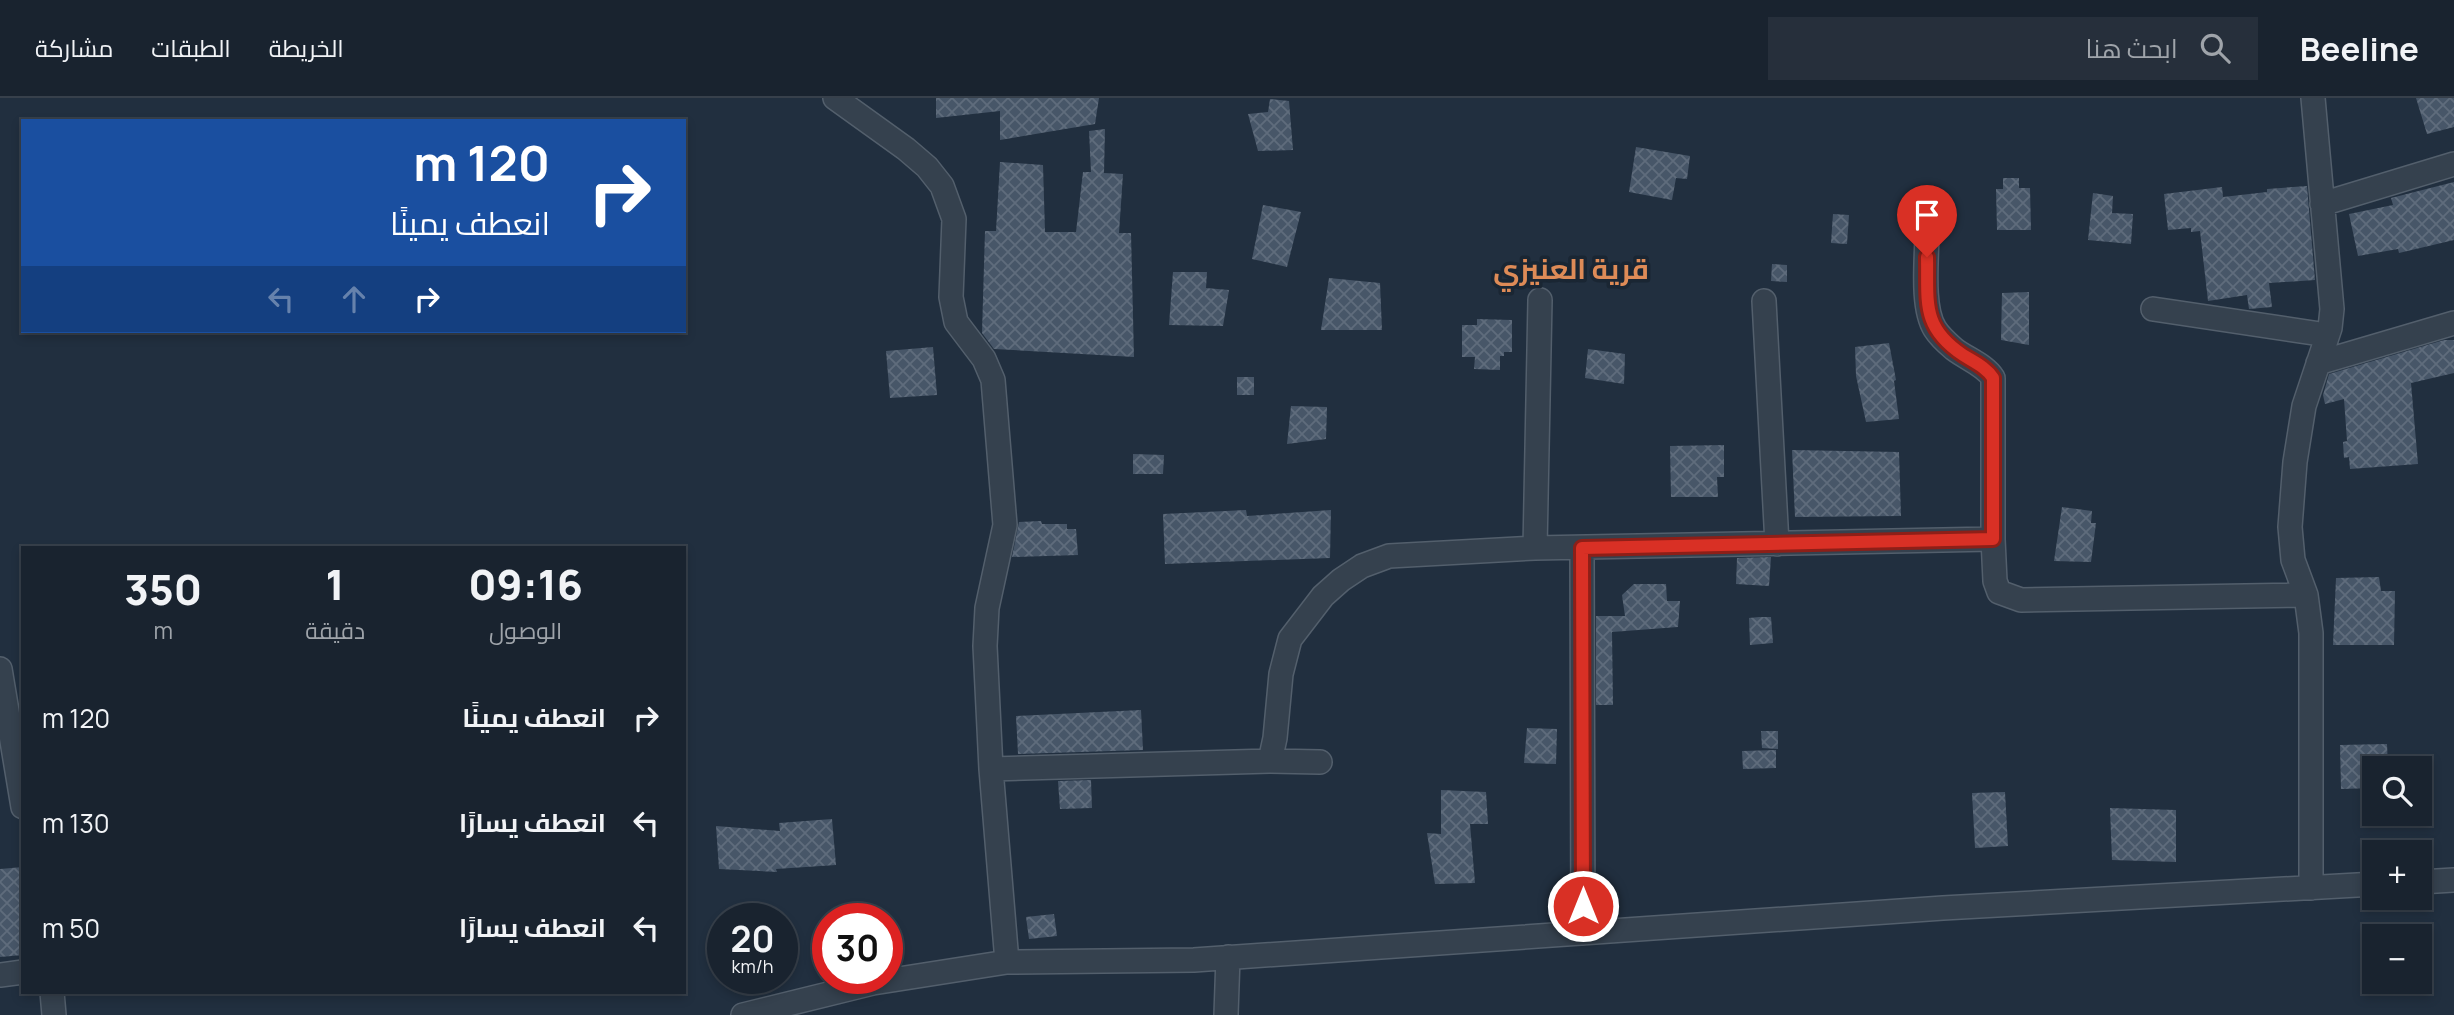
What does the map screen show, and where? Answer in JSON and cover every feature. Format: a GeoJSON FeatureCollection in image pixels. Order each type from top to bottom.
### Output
{"type":"FeatureCollection","features":[{"type":"Feature","properties":{"kind":"street"},"geometry":{"type":"LineString","coordinates":[[835,98],[906,149],[927,167],[942,186],[954,219],[951,298],[956,322],[984,359],[993,380],[1005,525],[986,608],[985,646],[991,769],[1007,962]]}},
{"type":"Feature","properties":{"kind":"street"},"geometry":{"type":"LineString","coordinates":[[2311,888],[2311,633],[2306,595],[2293,560],[2290,527],[2295,462],[2304,406],[2327,335],[2332,310],[2313,98]]}},
{"type":"Feature","properties":{"kind":"street"},"geometry":{"type":"LineString","coordinates":[[2322,204],[2454,164]]}},
{"type":"Feature","properties":{"kind":"street"},"geometry":{"type":"LineString","coordinates":[[1927,231],[1928,312],[1934,328],[1941,338],[1988,370],[1993,378],[1993,539],[1995,581],[1999,592],[2021,600],[2306,595]]}},
{"type":"Feature","properties":{"kind":"street"},"geometry":{"type":"LineString","coordinates":[[1535,548],[1540,300]]}},
{"type":"Feature","properties":{"kind":"street"},"geometry":{"type":"LineString","coordinates":[[1764,301],[1777,544]]}},
{"type":"Feature","properties":{"kind":"street"},"geometry":{"type":"LineString","coordinates":[[2153,309],[2327,335]]}},
{"type":"Feature","properties":{"kind":"street"},"geometry":{"type":"LineString","coordinates":[[2318,363],[2454,323]]}},
{"type":"Feature","properties":{"kind":"street"},"geometry":{"type":"LineString","coordinates":[[1270,761],[1281,674],[1290,639],[1323,596],[1341,580],[1362,566],[1389,556],[1535,548],[1993,539]]}},
{"type":"Feature","properties":{"kind":"street"},"geometry":{"type":"LineString","coordinates":[[1582,548],[1583,933]]}},
{"type":"Feature","properties":{"kind":"street"},"geometry":{"type":"LineString","coordinates":[[0,669],[21,795]]}},
{"type":"Feature","properties":{"kind":"street"},"geometry":{"type":"LineString","coordinates":[[991,769],[1320,762]]}},
{"type":"Feature","properties":{"kind":"street"},"geometry":{"type":"LineString","coordinates":[[2432,881],[2454,880]]}},
{"type":"Feature","properties":{"kind":"street"},"geometry":{"type":"LineString","coordinates":[[743,1015],[873,983],[1007,962],[1194,960],[1957,908],[2362,885]]}},
{"type":"Feature","properties":{"kind":"street"},"geometry":{"type":"LineString","coordinates":[[1226,1015],[1228,957]]}},
{"type":"Feature","properties":{"kind":"street"},"geometry":{"type":"LineString","coordinates":[[0,975],[21,972]]}},
{"type":"Feature","properties":{"kind":"street"},"geometry":{"type":"LineString","coordinates":[[52,994],[54,1015]]}},
{"type":"Feature","properties":{"kind":"building"},"geometry":{"type":"Polygon","coordinates":[[[936,98],[1099,98],[1095,124],[1000,140],[1000,111],[936,118],[936,98]]]}},
{"type":"Feature","properties":{"kind":"building"},"geometry":{"type":"Polygon","coordinates":[[[2416,98],[2454,98],[2454,127],[2427,134],[2416,98]]]}},
{"type":"Feature","properties":{"kind":"building"},"geometry":{"type":"Polygon","coordinates":[[[1270,99],[1289,101],[1293,150],[1258,151],[1248,114],[1268,112],[1270,99]]]}},
{"type":"Feature","properties":{"kind":"building"},"geometry":{"type":"Polygon","coordinates":[[[1105,129],[1104,173],[1123,174],[1119,233],[1131,233],[1134,357],[994,349],[982,333],[985,231],[996,231],[1000,162],[1043,165],[1045,232],[1076,232],[1083,172],[1091,172],[1089,131],[1105,129]]]}},
{"type":"Feature","properties":{"kind":"building"},"geometry":{"type":"Polygon","coordinates":[[[1636,147],[1690,156],[1687,179],[1676,178],[1672,200],[1629,192],[1636,147]]]}},
{"type":"Feature","properties":{"kind":"building"},"geometry":{"type":"Polygon","coordinates":[[[2003,178],[2019,178],[2019,188],[2030,188],[2031,230],[1997,230],[1996,189],[2003,189],[2003,178]]]}},
{"type":"Feature","properties":{"kind":"building"},"geometry":{"type":"Polygon","coordinates":[[[2454,182],[2454,240],[2399,253],[2398,249],[2358,256],[2349,214],[2393,205],[2391,198],[2454,182]]]}},
{"type":"Feature","properties":{"kind":"building"},"geometry":{"type":"Polygon","coordinates":[[[2307,186],[2315,280],[2269,283],[2272,307],[2249,309],[2247,295],[2208,301],[2200,231],[2191,232],[2191,228],[2168,230],[2164,194],[2222,187],[2223,197],[2267,192],[2267,189],[2307,186]]]}},
{"type":"Feature","properties":{"kind":"building"},"geometry":{"type":"Polygon","coordinates":[[[2093,193],[2113,196],[2112,213],[2133,214],[2131,244],[2088,240],[2093,193]]]}},
{"type":"Feature","properties":{"kind":"building"},"geometry":{"type":"Polygon","coordinates":[[[1263,205],[1301,212],[1287,267],[1252,259],[1263,205]]]}},
{"type":"Feature","properties":{"kind":"building"},"geometry":{"type":"Polygon","coordinates":[[[1833,214],[1849,215],[1847,244],[1831,243],[1833,214]]]}},
{"type":"Feature","properties":{"kind":"building"},"geometry":{"type":"Polygon","coordinates":[[[1772,264],[1787,265],[1787,282],[1771,281],[1772,264]]]}},
{"type":"Feature","properties":{"kind":"building"},"geometry":{"type":"Polygon","coordinates":[[[1173,272],[1207,272],[1206,288],[1229,290],[1223,326],[1169,325],[1173,272]]]}},
{"type":"Feature","properties":{"kind":"building"},"geometry":{"type":"Polygon","coordinates":[[[1329,278],[1380,283],[1382,330],[1321,330],[1329,278]]]}},
{"type":"Feature","properties":{"kind":"building"},"geometry":{"type":"Polygon","coordinates":[[[2029,292],[2029,345],[2001,340],[2002,293],[2029,292]]]}},
{"type":"Feature","properties":{"kind":"building"},"geometry":{"type":"Polygon","coordinates":[[[1477,319],[1512,320],[1512,352],[1504,352],[1504,356],[1500,356],[1500,370],[1474,369],[1475,357],[1462,357],[1462,325],[1477,325],[1477,319]]]}},
{"type":"Feature","properties":{"kind":"building"},"geometry":{"type":"Polygon","coordinates":[[[2444,340],[2454,340],[2454,373],[2411,383],[2418,464],[2350,469],[2349,457],[2344,458],[2343,442],[2347,441],[2344,399],[2325,404],[2323,395],[2329,374],[2444,340]]]}},
{"type":"Feature","properties":{"kind":"building"},"geometry":{"type":"Polygon","coordinates":[[[1889,343],[1896,380],[1899,419],[1866,422],[1856,376],[1855,347],[1889,343]]]}},
{"type":"Feature","properties":{"kind":"building"},"geometry":{"type":"Polygon","coordinates":[[[933,347],[937,395],[890,398],[886,351],[933,347]]]}},
{"type":"Feature","properties":{"kind":"building"},"geometry":{"type":"Polygon","coordinates":[[[1588,349],[1625,354],[1624,384],[1585,378],[1588,349]]]}},
{"type":"Feature","properties":{"kind":"building"},"geometry":{"type":"Polygon","coordinates":[[[1237,377],[1254,377],[1254,395],[1237,395],[1237,377]]]}},
{"type":"Feature","properties":{"kind":"building"},"geometry":{"type":"Polygon","coordinates":[[[1291,406],[1327,407],[1326,439],[1287,444],[1291,406]]]}},
{"type":"Feature","properties":{"kind":"building"},"geometry":{"type":"Polygon","coordinates":[[[1724,445],[1724,477],[1717,477],[1718,497],[1671,497],[1670,446],[1724,445]]]}},
{"type":"Feature","properties":{"kind":"building"},"geometry":{"type":"Polygon","coordinates":[[[1792,450],[1899,452],[1901,516],[1795,517],[1792,450]]]}},
{"type":"Feature","properties":{"kind":"building"},"geometry":{"type":"Polygon","coordinates":[[[1133,454],[1164,455],[1163,474],[1133,474],[1133,454]]]}},
{"type":"Feature","properties":{"kind":"building"},"geometry":{"type":"Polygon","coordinates":[[[2062,507],[2092,511],[2091,523],[2096,523],[2091,562],[2054,561],[2062,507]]]}},
{"type":"Feature","properties":{"kind":"building"},"geometry":{"type":"Polygon","coordinates":[[[1246,510],[1247,516],[1331,510],[1330,558],[1165,564],[1163,514],[1246,510]]]}},
{"type":"Feature","properties":{"kind":"building"},"geometry":{"type":"Polygon","coordinates":[[[1041,521],[1042,524],[1067,524],[1067,529],[1076,529],[1078,555],[1012,557],[1019,522],[1041,521]]]}},
{"type":"Feature","properties":{"kind":"building"},"geometry":{"type":"Polygon","coordinates":[[[1771,557],[1769,586],[1736,584],[1737,558],[1771,557]]]}},
{"type":"Feature","properties":{"kind":"building"},"geometry":{"type":"Polygon","coordinates":[[[2379,577],[2381,591],[2395,591],[2394,645],[2333,645],[2336,578],[2379,577]]]}},
{"type":"Feature","properties":{"kind":"building"},"geometry":{"type":"Polygon","coordinates":[[[1634,584],[1666,584],[1667,601],[1680,601],[1678,627],[1612,632],[1613,705],[1596,705],[1596,616],[1625,616],[1622,595],[1634,584]]]}},
{"type":"Feature","properties":{"kind":"building"},"geometry":{"type":"Polygon","coordinates":[[[1771,617],[1773,643],[1750,645],[1749,618],[1771,617]]]}},
{"type":"Feature","properties":{"kind":"building"},"geometry":{"type":"Polygon","coordinates":[[[1141,710],[1143,750],[1018,754],[1016,716],[1141,710]]]}},
{"type":"Feature","properties":{"kind":"building"},"geometry":{"type":"Polygon","coordinates":[[[1527,728],[1557,729],[1556,764],[1524,763],[1527,728]]]}},
{"type":"Feature","properties":{"kind":"building"},"geometry":{"type":"Polygon","coordinates":[[[1761,731],[1778,731],[1778,749],[1762,748],[1761,731]]]}},
{"type":"Feature","properties":{"kind":"building"},"geometry":{"type":"Polygon","coordinates":[[[2387,744],[2388,756],[2362,756],[2362,788],[2341,789],[2340,745],[2387,744]]]}},
{"type":"Feature","properties":{"kind":"building"},"geometry":{"type":"Polygon","coordinates":[[[1776,750],[1776,768],[1743,769],[1742,751],[1776,750]]]}},
{"type":"Feature","properties":{"kind":"building"},"geometry":{"type":"Polygon","coordinates":[[[1091,780],[1092,808],[1060,809],[1058,781],[1091,780]]]}},
{"type":"Feature","properties":{"kind":"building"},"geometry":{"type":"Polygon","coordinates":[[[1441,790],[1486,792],[1488,824],[1470,824],[1475,883],[1435,884],[1427,833],[1441,834],[1441,790]]]}},
{"type":"Feature","properties":{"kind":"building"},"geometry":{"type":"Polygon","coordinates":[[[2005,792],[2008,846],[1975,848],[1972,793],[2005,792]]]}},
{"type":"Feature","properties":{"kind":"building"},"geometry":{"type":"Polygon","coordinates":[[[2110,808],[2176,810],[2176,862],[2112,860],[2110,808]]]}},
{"type":"Feature","properties":{"kind":"building"},"geometry":{"type":"Polygon","coordinates":[[[832,819],[836,865],[776,869],[777,872],[719,869],[716,826],[780,831],[779,823],[832,819]]]}},
{"type":"Feature","properties":{"kind":"building"},"geometry":{"type":"Polygon","coordinates":[[[21,867],[21,955],[0,957],[0,869],[21,867]]]}},
{"type":"Feature","properties":{"kind":"building"},"geometry":{"type":"Polygon","coordinates":[[[1054,914],[1057,936],[1029,939],[1026,917],[1054,914]]]}},
{"type":"Feature","properties":{"kind":"district","name":"قرية العنيزي"},"geometry":{"type":"Point","coordinates":[1571,269]}},
{"type":"Feature","properties":{"kind":"route"},"geometry":{"type":"LineString","coordinates":[[1583,906],[1582,548],[1993,539],[1993,378],[1988,370],[1941,338],[1934,328],[1928,312],[1927,257]]}}]}
